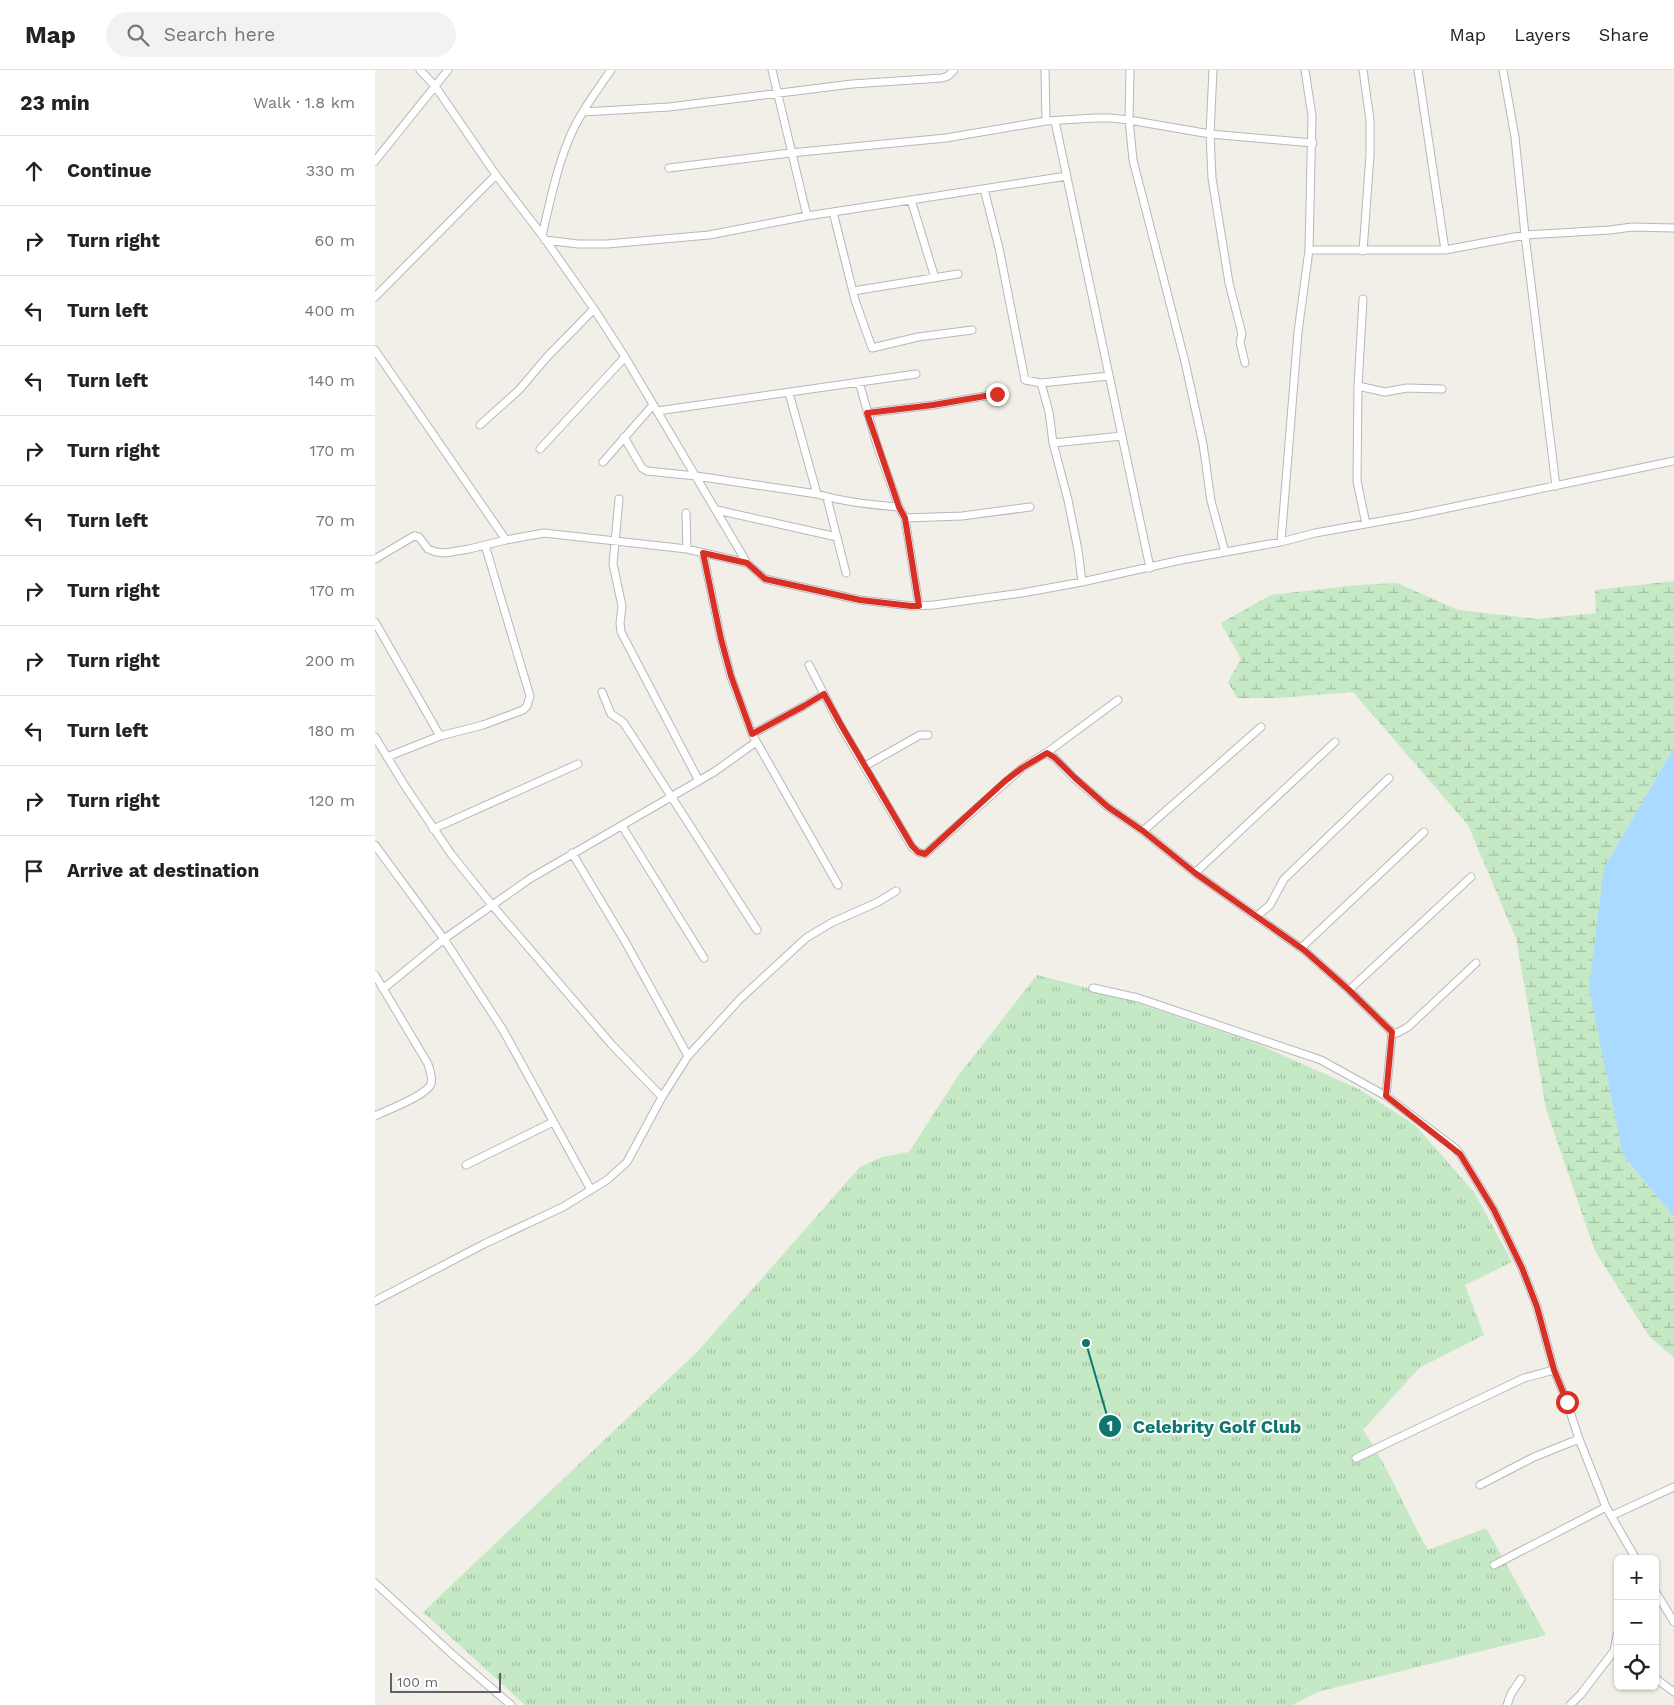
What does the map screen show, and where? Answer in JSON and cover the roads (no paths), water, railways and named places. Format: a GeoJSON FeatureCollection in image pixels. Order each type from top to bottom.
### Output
{"type":"FeatureCollection","features":[{"type":"Feature","properties":{"kind":"street"},"geometry":{"type":"LineString","coordinates":[[420,70],[435,86],[496,175],[544,237],[594,309],[625,357],[747,563],[765,579],[860,600],[911,606],[975,600],[1082,582],[1674,461]]}},
{"type":"Feature","properties":{"kind":"street"},"geometry":{"type":"LineString","coordinates":[[375,161],[448,70]]}},
{"type":"Feature","properties":{"kind":"street"},"geometry":{"type":"LineString","coordinates":[[544,237],[561,162],[569,138],[583,112],[611,70]]}},
{"type":"Feature","properties":{"kind":"street"},"geometry":{"type":"LineString","coordinates":[[772,70],[790,153],[807,216]]}},
{"type":"Feature","properties":{"kind":"street"},"geometry":{"type":"LineString","coordinates":[[583,112],[669,107],[778,95],[852,84],[942,78],[948,76],[954,70]]}},
{"type":"Feature","properties":{"kind":"street"},"geometry":{"type":"LineString","coordinates":[[1045,70],[1046,121]]}},
{"type":"Feature","properties":{"kind":"street"},"geometry":{"type":"LineString","coordinates":[[1130,70],[1129,120],[1133,160],[1185,362],[1203,444],[1211,501],[1225,552]]}},
{"type":"Feature","properties":{"kind":"street"},"geometry":{"type":"LineString","coordinates":[[1213,70],[1210,134],[1212,178],[1229,283],[1242,334],[1240,342],[1245,363]]}},
{"type":"Feature","properties":{"kind":"street"},"geometry":{"type":"LineString","coordinates":[[1281,542],[1298,332],[1309,250],[1313,143],[1312,116],[1305,70]]}},
{"type":"Feature","properties":{"kind":"street"},"geometry":{"type":"LineString","coordinates":[[1363,70],[1370,120],[1363,251]]}},
{"type":"Feature","properties":{"kind":"street"},"geometry":{"type":"LineString","coordinates":[[1418,70],[1445,250]]}},
{"type":"Feature","properties":{"kind":"street"},"geometry":{"type":"LineString","coordinates":[[1503,70],[1515,137],[1525,235],[1556,486]]}},
{"type":"Feature","properties":{"kind":"street"},"geometry":{"type":"LineString","coordinates":[[669,168],[790,153],[946,138],[1046,121],[1095,118],[1129,120],[1210,134],[1313,143]]}},
{"type":"Feature","properties":{"kind":"street"},"geometry":{"type":"LineString","coordinates":[[1055,121],[1150,568]]}},
{"type":"Feature","properties":{"kind":"street"},"geometry":{"type":"LineString","coordinates":[[375,297],[496,175]]}},
{"type":"Feature","properties":{"kind":"street"},"geometry":{"type":"LineString","coordinates":[[544,237],[578,244],[607,244],[709,235],[807,216],[1067,176]]}},
{"type":"Feature","properties":{"kind":"street"},"geometry":{"type":"LineString","coordinates":[[984,189],[999,248],[1025,380],[1041,383],[1109,376]]}},
{"type":"Feature","properties":{"kind":"street"},"geometry":{"type":"LineString","coordinates":[[911,200],[935,278]]}},
{"type":"Feature","properties":{"kind":"street"},"geometry":{"type":"LineString","coordinates":[[833,212],[853,291],[872,348],[918,337],[972,330]]}},
{"type":"Feature","properties":{"kind":"street"},"geometry":{"type":"LineString","coordinates":[[1309,250],[1445,250],[1525,235],[1632,227],[1674,228]]}},
{"type":"Feature","properties":{"kind":"street"},"geometry":{"type":"LineString","coordinates":[[853,291],[958,274]]}},
{"type":"Feature","properties":{"kind":"street"},"geometry":{"type":"LineString","coordinates":[[1363,299],[1358,386],[1357,481],[1366,524]]}},
{"type":"Feature","properties":{"kind":"street"},"geometry":{"type":"LineString","coordinates":[[480,425],[519,390],[547,357],[594,309]]}},
{"type":"Feature","properties":{"kind":"street"},"geometry":{"type":"LineString","coordinates":[[375,350],[506,540]]}},
{"type":"Feature","properties":{"kind":"street"},"geometry":{"type":"LineString","coordinates":[[540,449],[625,357]]}},
{"type":"Feature","properties":{"kind":"street"},"geometry":{"type":"LineString","coordinates":[[603,462],[624,437],[655,408],[789,392],[915,374]]}},
{"type":"Feature","properties":{"kind":"street"},"geometry":{"type":"LineString","coordinates":[[859,382],[867,413],[899,507],[905,518],[919,606]]}},
{"type":"Feature","properties":{"kind":"street"},"geometry":{"type":"LineString","coordinates":[[1041,383],[1049,412],[1053,443],[1068,500],[1082,582]]}},
{"type":"Feature","properties":{"kind":"street"},"geometry":{"type":"LineString","coordinates":[[1358,386],[1385,392],[1407,388],[1442,388]]}},
{"type":"Feature","properties":{"kind":"street"},"geometry":{"type":"LineString","coordinates":[[789,392],[817,494]]}},
{"type":"Feature","properties":{"kind":"street"},"geometry":{"type":"LineString","coordinates":[[867,413],[933,405],[997,394]]}},
{"type":"Feature","properties":{"kind":"street"},"geometry":{"type":"LineString","coordinates":[[1053,443],[1122,436]]}},
{"type":"Feature","properties":{"kind":"street"},"geometry":{"type":"LineString","coordinates":[[624,437],[642,468],[647,471],[696,476],[817,494],[827,498],[879,506],[899,507]]}},
{"type":"Feature","properties":{"kind":"street"},"geometry":{"type":"LineString","coordinates":[[827,498],[846,573]]}},
{"type":"Feature","properties":{"kind":"street"},"geometry":{"type":"LineString","coordinates":[[619,499],[613,564],[621,606],[621,632],[699,780]]}},
{"type":"Feature","properties":{"kind":"street"},"geometry":{"type":"LineString","coordinates":[[905,518],[962,516],[1030,507]]}},
{"type":"Feature","properties":{"kind":"street"},"geometry":{"type":"LineString","coordinates":[[717,510],[837,537]]}},
{"type":"Feature","properties":{"kind":"street"},"geometry":{"type":"LineString","coordinates":[[686,513],[687,549]]}},
{"type":"Feature","properties":{"kind":"street"},"geometry":{"type":"LineString","coordinates":[[375,558],[413,536],[419,537],[428,549],[436,552],[453,552],[544,533],[687,549],[747,563]]}},
{"type":"Feature","properties":{"kind":"street"},"geometry":{"type":"LineString","coordinates":[[387,757],[440,736],[483,725],[523,710],[529,702],[530,696],[485,545]]}},
{"type":"Feature","properties":{"kind":"street"},"geometry":{"type":"LineString","coordinates":[[703,553],[726,658],[752,734],[838,885]]}},
{"type":"Feature","properties":{"kind":"street"},"geometry":{"type":"LineString","coordinates":[[375,622],[440,736]]}},
{"type":"Feature","properties":{"kind":"street"},"geometry":{"type":"LineString","coordinates":[[809,665],[912,846],[918,852],[925,854],[1005,781],[1047,753],[1118,700]]}},
{"type":"Feature","properties":{"kind":"street"},"geometry":{"type":"LineString","coordinates":[[602,692],[611,714],[623,722],[757,930]]}},
{"type":"Feature","properties":{"kind":"street"},"geometry":{"type":"LineString","coordinates":[[752,734],[824,694]]}},
{"type":"Feature","properties":{"kind":"street"},"geometry":{"type":"LineString","coordinates":[[1143,831],[1261,727]]}},
{"type":"Feature","properties":{"kind":"street"},"geometry":{"type":"LineString","coordinates":[[865,766],[920,734],[928,734]]}},
{"type":"Feature","properties":{"kind":"street"},"geometry":{"type":"LineString","coordinates":[[375,737],[451,854],[492,905],[612,1045],[662,1097]]}},
{"type":"Feature","properties":{"kind":"street"},"geometry":{"type":"LineString","coordinates":[[383,989],[445,939],[531,878],[714,772],[756,742]]}},
{"type":"Feature","properties":{"kind":"street"},"geometry":{"type":"LineString","coordinates":[[1195,873],[1335,742]]}},
{"type":"Feature","properties":{"kind":"street"},"geometry":{"type":"LineString","coordinates":[[1047,753],[1055,758],[1108,807],[1143,831],[1195,873],[1301,948],[1349,990],[1392,1032],[1397,1033],[1408,1027],[1476,963]]}},
{"type":"Feature","properties":{"kind":"street"},"geometry":{"type":"LineString","coordinates":[[433,829],[578,764]]}},
{"type":"Feature","properties":{"kind":"street"},"geometry":{"type":"LineString","coordinates":[[1257,916],[1270,906],[1284,879],[1389,778]]}},
{"type":"Feature","properties":{"kind":"street"},"geometry":{"type":"LineString","coordinates":[[622,826],[704,958]]}},
{"type":"Feature","properties":{"kind":"street"},"geometry":{"type":"LineString","coordinates":[[1301,948],[1424,832]]}},
{"type":"Feature","properties":{"kind":"street"},"geometry":{"type":"LineString","coordinates":[[375,845],[445,939],[503,1030],[591,1190]]}},
{"type":"Feature","properties":{"kind":"street"},"geometry":{"type":"LineString","coordinates":[[573,853],[689,1056]]}},
{"type":"Feature","properties":{"kind":"street"},"geometry":{"type":"LineString","coordinates":[[1349,990],[1471,877]]}},
{"type":"Feature","properties":{"kind":"street"},"geometry":{"type":"LineString","coordinates":[[375,1301],[484,1244],[563,1207],[607,1180],[627,1162],[662,1097],[689,1056],[740,999],[806,938],[831,923],[896,891]]}},
{"type":"Feature","properties":{"kind":"street"},"geometry":{"type":"LineString","coordinates":[[375,975],[428,1064],[432,1078],[427,1089],[420,1094],[375,1116]]}},
{"type":"Feature","properties":{"kind":"street"},"geometry":{"type":"LineString","coordinates":[[1093,988],[1138,998],[1321,1060],[1386,1096],[1460,1154],[1494,1210],[1522,1268],[1537,1307],[1554,1370],[1579,1439],[1606,1507],[1634,1555]]}},
{"type":"Feature","properties":{"kind":"street"},"geometry":{"type":"LineString","coordinates":[[1386,1096],[1392,1032]]}},
{"type":"Feature","properties":{"kind":"street"},"geometry":{"type":"LineString","coordinates":[[466,1165],[553,1122]]}},
{"type":"Feature","properties":{"kind":"street"},"geometry":{"type":"LineString","coordinates":[[1355,1458],[1524,1378],[1554,1370]]}},
{"type":"Feature","properties":{"kind":"street"},"geometry":{"type":"LineString","coordinates":[[1480,1485],[1534,1457],[1579,1439]]}},
{"type":"Feature","properties":{"kind":"street"},"geometry":{"type":"LineString","coordinates":[[1611,1516],[1674,1488]]}},
{"type":"Feature","properties":{"kind":"street"},"geometry":{"type":"LineString","coordinates":[[1494,1565],[1606,1507]]}},
{"type":"Feature","properties":{"kind":"street"},"geometry":{"type":"LineString","coordinates":[[375,1583],[453,1655],[511,1705]]}},
{"type":"Feature","properties":{"kind":"street"},"geometry":{"type":"LineString","coordinates":[[1659,1598],[1674,1622]]}},
{"type":"Feature","properties":{"kind":"street"},"geometry":{"type":"LineString","coordinates":[[1570,1705],[1614,1654]]}},
{"type":"Feature","properties":{"kind":"street"},"geometry":{"type":"LineString","coordinates":[[1507,1705],[1511,1694],[1521,1680]]}},
{"type":"Feature","properties":{"kind":"street"},"geometry":{"type":"LineString","coordinates":[[1659,1681],[1674,1692]]}},
{"type":"Feature","properties":{"kind":"water"},"geometry":{"type":"Polygon","coordinates":[[[1674,747],[1674,1217],[1623,1155],[1589,988],[1604,868],[1674,747]]]}},
{"type":"Feature","properties":{"kind":"place","name":"Celebrity Golf Club"},"geometry":{"type":"Point","coordinates":[1086,1343]}}]}
